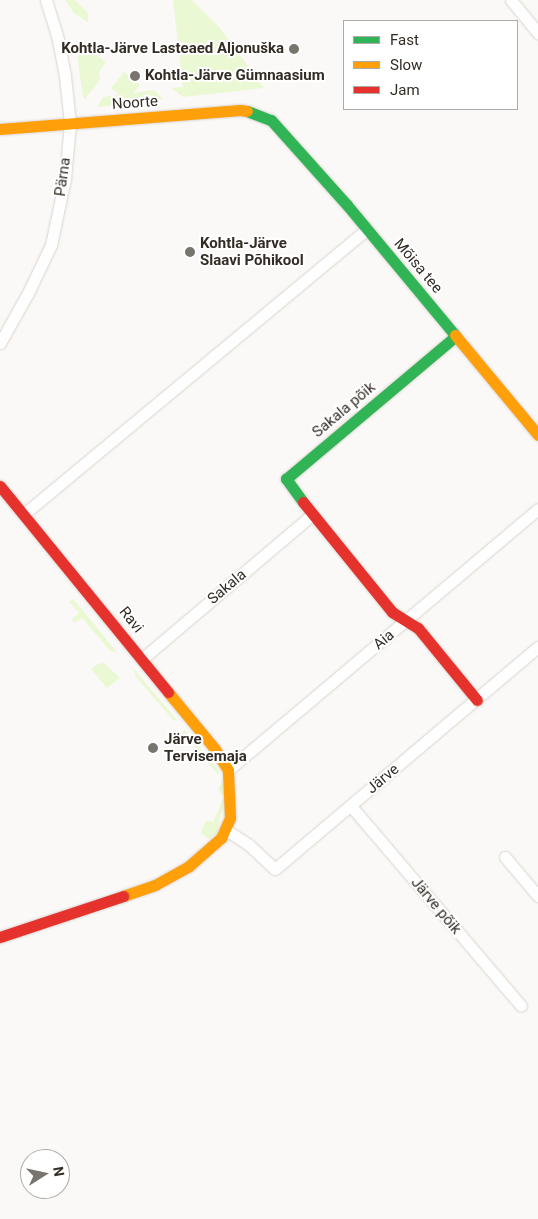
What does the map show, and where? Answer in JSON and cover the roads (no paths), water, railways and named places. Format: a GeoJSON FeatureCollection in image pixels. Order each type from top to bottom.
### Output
{"type":"FeatureCollection","features":[{"type":"Feature","properties":{"kind":"street","name":"Pärna"},"geometry":{"type":"LineString","coordinates":[[0,343],[28,293],[51,245],[65,179],[70,123],[62,57],[46,0]]}},
{"type":"Feature","properties":{"kind":"street"},"geometry":{"type":"LineString","coordinates":[[511,0],[538,33]]}},
{"type":"Feature","properties":{"kind":"street","name":"Noorte"},"geometry":{"type":"LineString","coordinates":[[0,129],[240,110],[256,112],[271,120]]}},
{"type":"Feature","properties":{"kind":"street","name":"Mõisa tee"},"geometry":{"type":"LineString","coordinates":[[271,120],[367,230],[538,435]]}},
{"type":"Feature","properties":{"kind":"street"},"geometry":{"type":"LineString","coordinates":[[24,514],[367,230]]}},
{"type":"Feature","properties":{"kind":"street","name":"Sakala põik"},"geometry":{"type":"LineString","coordinates":[[312,515],[286,479],[456,336]]}},
{"type":"Feature","properties":{"kind":"street","name":"Ravi"},"geometry":{"type":"LineString","coordinates":[[0,486],[215,749],[230,774]]}},
{"type":"Feature","properties":{"kind":"street","name":"Aia"},"geometry":{"type":"LineString","coordinates":[[230,774],[406,621],[538,510]]}},
{"type":"Feature","properties":{"kind":"street"},"geometry":{"type":"LineString","coordinates":[[312,515],[392,612],[425,636],[477,700]]}},
{"type":"Feature","properties":{"kind":"street","name":"Sakala"},"geometry":{"type":"LineString","coordinates":[[142,659],[312,515]]}},
{"type":"Feature","properties":{"kind":"street","name":"Järve"},"geometry":{"type":"LineString","coordinates":[[226,830],[249,845],[275,869],[538,647]]}},
{"type":"Feature","properties":{"kind":"street"},"geometry":{"type":"LineString","coordinates":[[0,937],[164,881],[189,866],[208,851],[226,830],[231,802],[230,774]]}},
{"type":"Feature","properties":{"kind":"street","name":"Järve põik"},"geometry":{"type":"LineString","coordinates":[[351,806],[521,1006]]}},
{"type":"Feature","properties":{"kind":"street"},"geometry":{"type":"LineString","coordinates":[[505,857],[538,896]]}},
{"type":"Feature","properties":{"kind":"place","name":"Kohtla-Järve Lasteaed Aljonuška"},"geometry":{"type":"Point","coordinates":[294,49]}},
{"type":"Feature","properties":{"kind":"place","name":"Kohtla-Järve Gümnaasium"},"geometry":{"type":"Point","coordinates":[135,76]}},
{"type":"Feature","properties":{"kind":"place","name":"Kohtla-Järve Slaavi Põhikool"},"geometry":{"type":"Point","coordinates":[190,252]}},
{"type":"Feature","properties":{"kind":"place","name":"Järve Tervisemaja"},"geometry":{"type":"Point","coordinates":[153,748]}}]}
